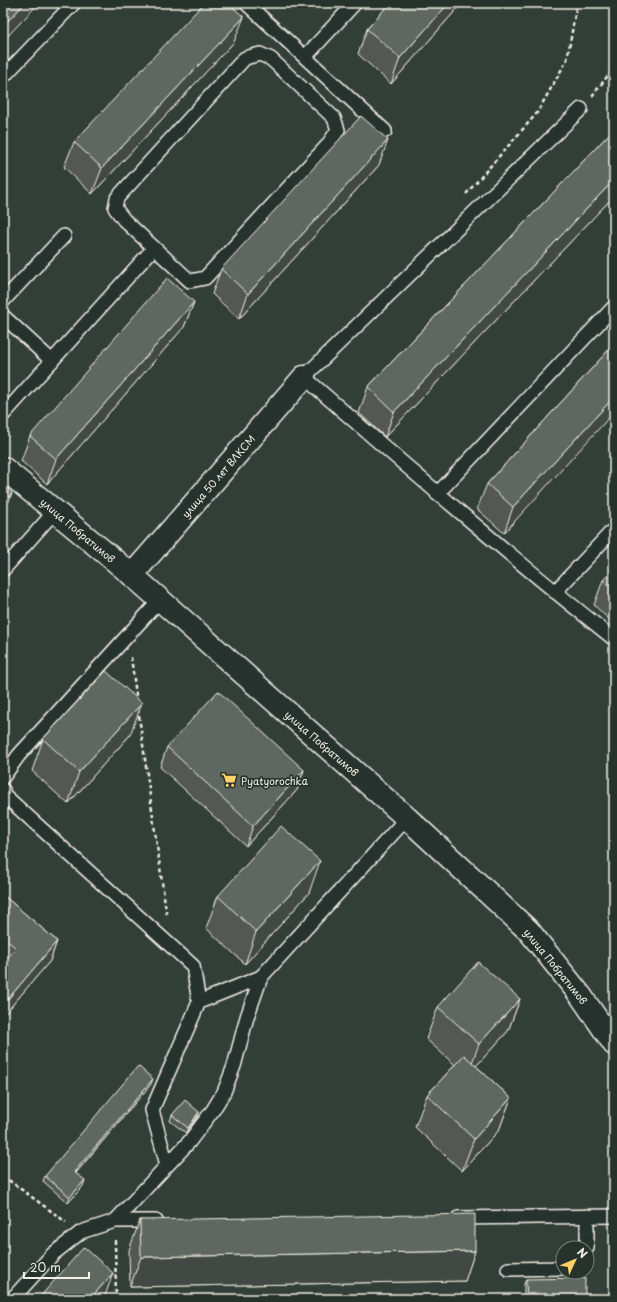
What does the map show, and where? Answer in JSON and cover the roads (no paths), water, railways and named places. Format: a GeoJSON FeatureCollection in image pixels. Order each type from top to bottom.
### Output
{"type":"FeatureCollection","features":[{"type":"Feature","properties":{"kind":"street","name":"улица 50 лет ВЛКСМ"},"geometry":{"type":"LineString","coordinates":[[132,575],[304,377]]}},
{"type":"Feature","properties":{"kind":"street","name":"улица Побратимов"},"geometry":{"type":"LineString","coordinates":[[3,468],[132,575],[407,818],[529,931],[581,996],[614,1044]]}},
{"type":"Feature","properties":{"kind":"lane"},"geometry":{"type":"LineString","coordinates":[[3,77],[74,3]]}},
{"type":"Feature","properties":{"kind":"lane"},"geometry":{"type":"LineString","coordinates":[[246,3],[385,131]]}},
{"type":"Feature","properties":{"kind":"lane"},"geometry":{"type":"LineString","coordinates":[[305,57],[355,3]]}},
{"type":"Feature","properties":{"kind":"lane"},"geometry":{"type":"LineString","coordinates":[[260,54],[271,59],[334,118],[338,130],[327,146],[205,278],[190,280],[154,248],[124,220],[115,208],[117,198],[245,58],[260,54]]}},
{"type":"Feature","properties":{"kind":"lane"},"geometry":{"type":"LineString","coordinates":[[582,109],[304,377],[437,494],[555,592],[614,638]]}},
{"type":"Feature","properties":{"kind":"lane"},"geometry":{"type":"LineString","coordinates":[[3,301],[64,236]]}},
{"type":"Feature","properties":{"kind":"lane"},"geometry":{"type":"LineString","coordinates":[[3,415],[154,248]]}},
{"type":"Feature","properties":{"kind":"lane"},"geometry":{"type":"LineString","coordinates":[[437,494],[614,307]]}},
{"type":"Feature","properties":{"kind":"lane"},"geometry":{"type":"LineString","coordinates":[[3,316],[52,361]]}},
{"type":"Feature","properties":{"kind":"lane"},"geometry":{"type":"LineString","coordinates":[[3,570],[55,511]]}},
{"type":"Feature","properties":{"kind":"lane"},"geometry":{"type":"LineString","coordinates":[[555,592],[614,529]]}},
{"type":"Feature","properties":{"kind":"lane"},"geometry":{"type":"LineString","coordinates":[[3,777],[19,755],[160,600]]}},
{"type":"Feature","properties":{"kind":"lane"},"geometry":{"type":"LineString","coordinates":[[3,790],[3,794],[193,966],[199,1002],[152,1110],[167,1165]]}},
{"type":"Feature","properties":{"kind":"lane"},"geometry":{"type":"LineString","coordinates":[[115,1221],[189,1142],[213,1110],[224,1092],[234,1066],[247,1018],[261,977],[407,818]]}},
{"type":"Feature","properties":{"kind":"lane"},"geometry":{"type":"LineString","coordinates":[[199,1002],[261,977]]}},
{"type":"Feature","properties":{"kind":"lane"},"geometry":{"type":"LineString","coordinates":[[586,1216],[587,1240]]}},
{"type":"Feature","properties":{"kind":"lane"},"geometry":{"type":"LineString","coordinates":[[443,1218],[614,1216]]}},
{"type":"Feature","properties":{"kind":"lane"},"geometry":{"type":"LineString","coordinates":[[12,1299],[53,1254],[81,1232],[115,1221],[171,1220]]}},
{"type":"Feature","properties":{"kind":"lane"},"geometry":{"type":"LineString","coordinates":[[508,1269],[555,1268]]}},
{"type":"Feature","properties":{"kind":"place","name":"Pyatyorochka"},"geometry":{"type":"Point","coordinates":[229,780]}}]}
